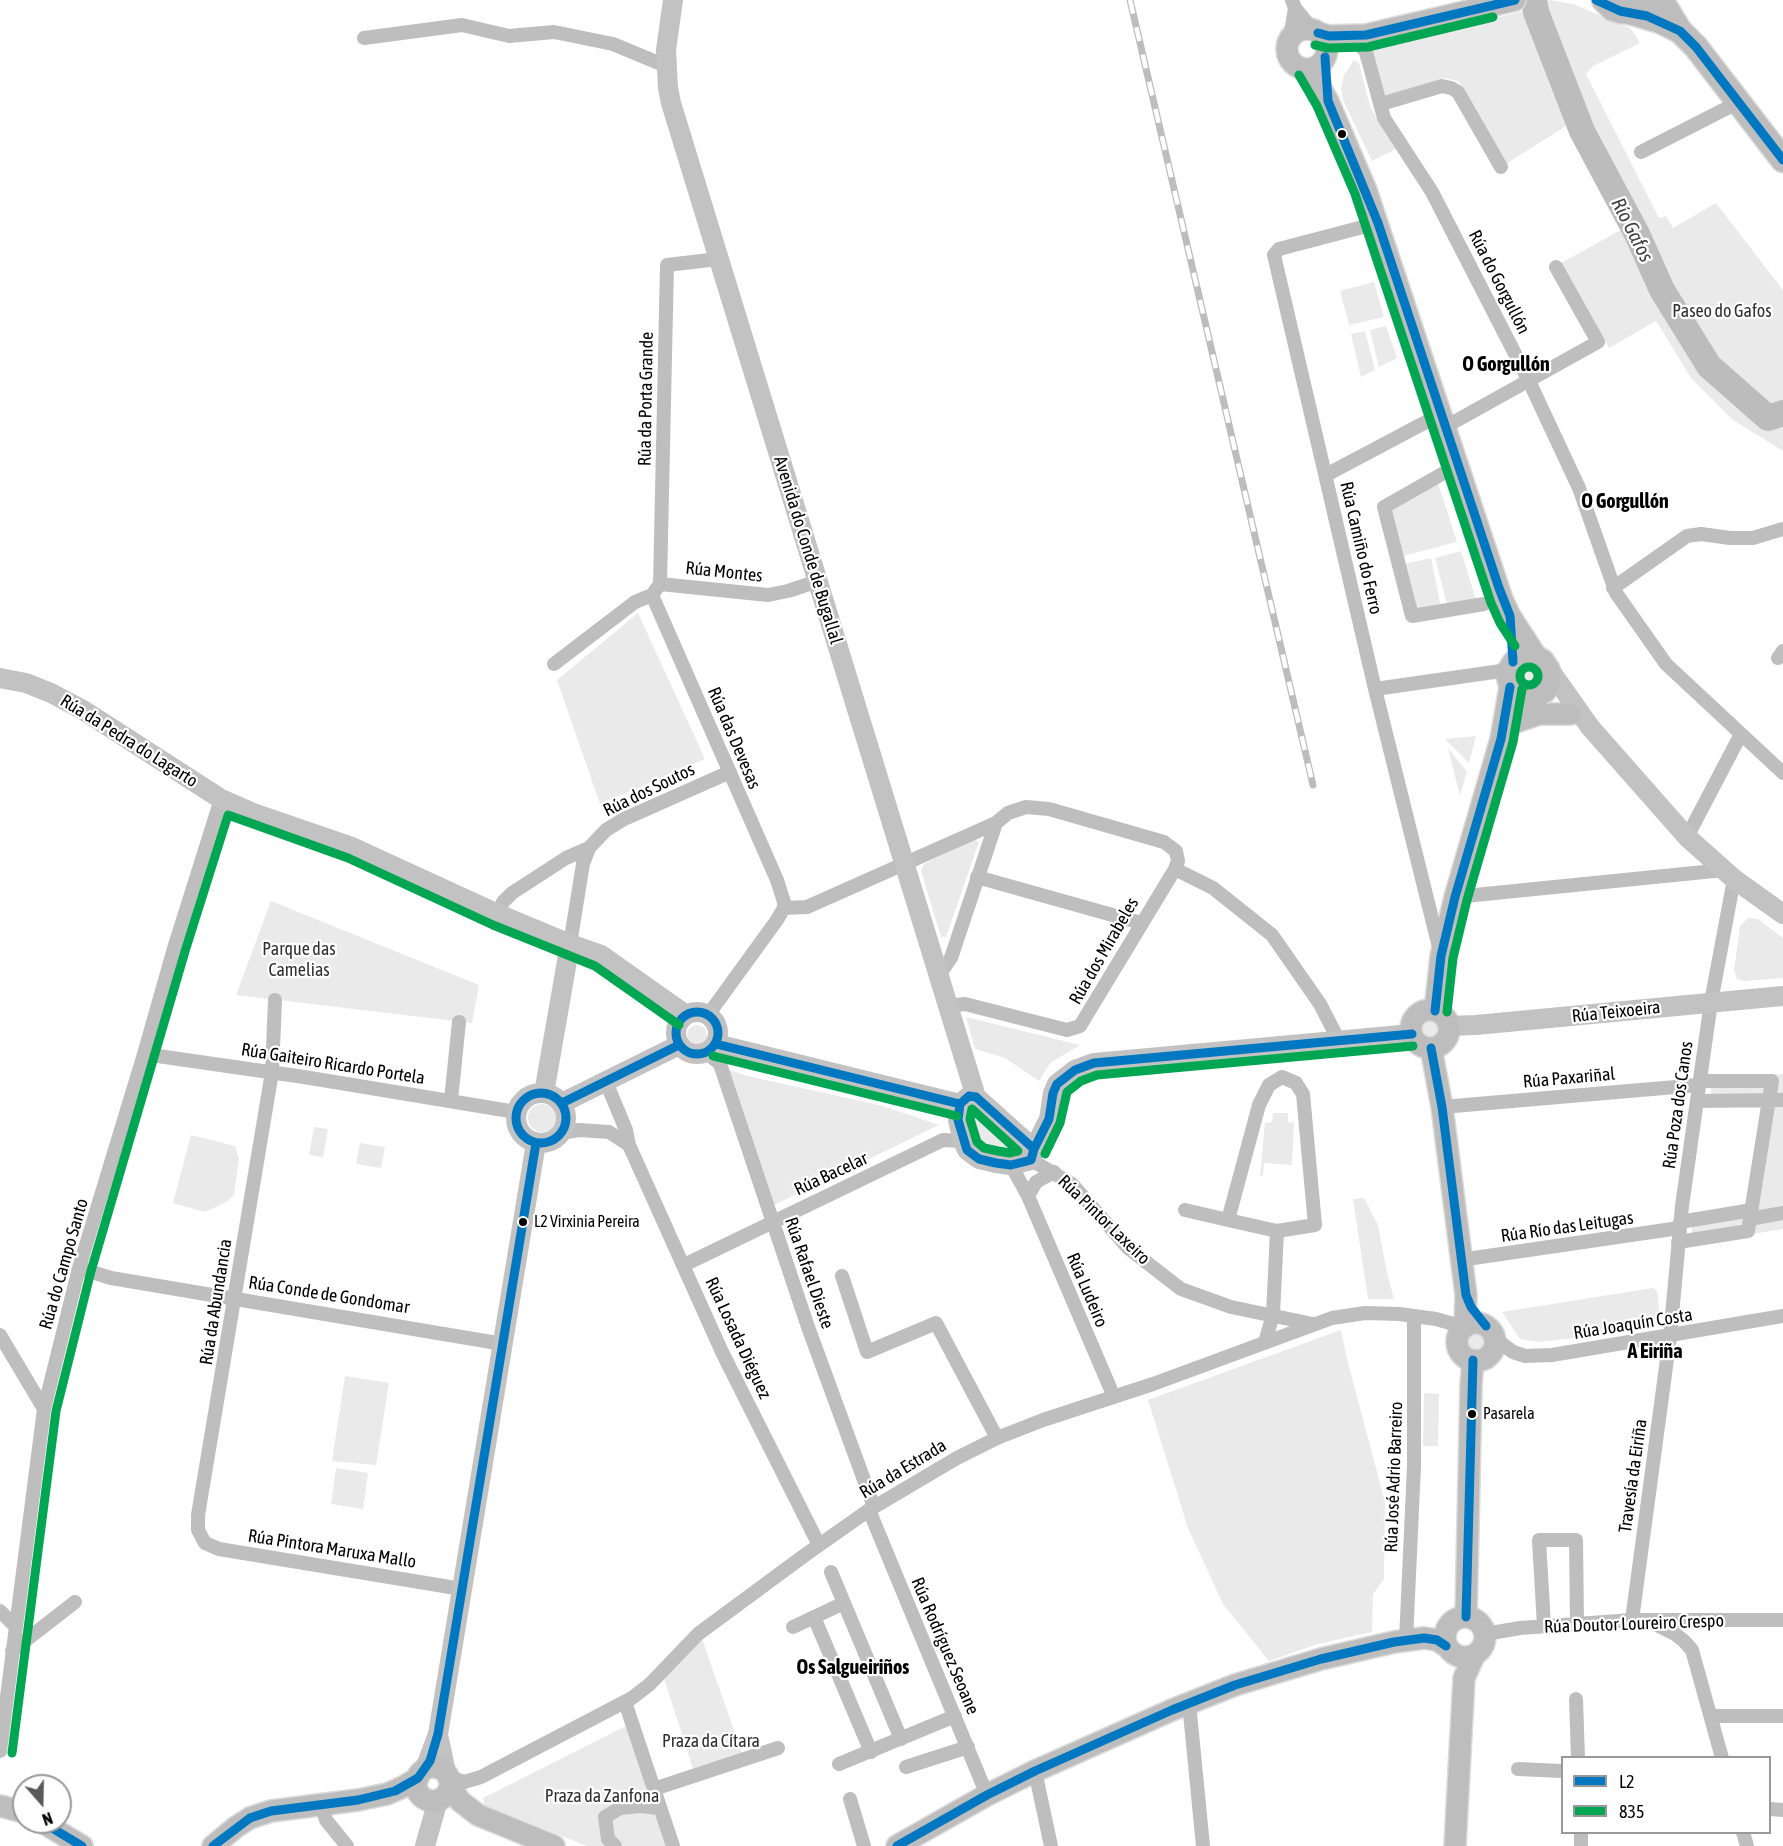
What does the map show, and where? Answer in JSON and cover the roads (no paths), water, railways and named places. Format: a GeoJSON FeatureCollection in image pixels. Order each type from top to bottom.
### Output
{"type":"FeatureCollection","features":[{"type":"Feature","properties":{"kind":"highway"},"geometry":{"type":"LineString","coordinates":[[1661,0],[1680,31],[1696,46],[1783,160]]}},
{"type":"Feature","properties":{"kind":"highway"},"geometry":{"type":"LineString","coordinates":[[1617,3],[1680,31]]}},
{"type":"Feature","properties":{"kind":"main road","name":"Avenida do Conde de Bugallal"},"geometry":{"type":"LineString","coordinates":[[673,0],[666,50],[671,104],[947,1006],[968,1100]]}},
{"type":"Feature","properties":{"kind":"main road"},"geometry":{"type":"LineString","coordinates":[[1358,37],[1320,60],[1296,66],[1290,59],[1287,49],[1290,38],[1300,30],[1329,36],[1358,37],[1515,0]]}},
{"type":"Feature","properties":{"kind":"main road"},"geometry":{"type":"LineString","coordinates":[[1316,32],[1326,44],[1320,60],[1328,101],[1378,223],[1498,588],[1510,616],[1590,727],[1687,837],[1729,875],[1783,914]]}},
{"type":"Feature","properties":{"kind":"main road"},"geometry":{"type":"LineString","coordinates":[[1442,1018],[1424,1011],[1415,1018],[1411,1028],[1419,1045],[1431,1048],[1443,1044],[1449,1032],[1442,1018],[1441,956],[1455,897],[1507,731],[1511,673],[1510,616]]}},
{"type":"Feature","properties":{"kind":"main road"},"geometry":{"type":"LineString","coordinates":[[1507,731],[1536,697],[1548,687],[1550,681],[1543,663],[1524,656],[1511,673]]}},
{"type":"Feature","properties":{"kind":"main road"},"geometry":{"type":"LineString","coordinates":[[1511,673],[1519,696],[1536,697],[1590,727]]}},
{"type":"Feature","properties":{"kind":"main road","name":"Rúa da Pedra do Lagarto"},"geometry":{"type":"LineString","coordinates":[[0,678],[26,683],[83,710],[221,799]]}},
{"type":"Feature","properties":{"kind":"main road"},"geometry":{"type":"LineString","coordinates":[[1507,731],[1539,714],[1570,714]]}},
{"type":"Feature","properties":{"kind":"main road"},"geometry":{"type":"LineString","coordinates":[[221,799],[253,813],[352,847],[498,914],[570,944],[589,949],[612,961],[686,1016]]}},
{"type":"Feature","properties":{"kind":"main road"},"geometry":{"type":"LineString","coordinates":[[1761,899],[1783,904]]}},
{"type":"Feature","properties":{"kind":"main road"},"geometry":{"type":"LineString","coordinates":[[544,1093],[570,944]]}},
{"type":"Feature","properties":{"kind":"main road","name":"Rúa Teixoeira"},"geometry":{"type":"LineString","coordinates":[[1442,1018],[1476,1025],[1783,996]]}},
{"type":"Feature","properties":{"kind":"main road"},"geometry":{"type":"LineString","coordinates":[[697,1012],[708,1015],[717,1025],[718,1038],[712,1048],[701,1055],[688,1053],[679,1045],[676,1032],[681,1020],[697,1012]]}},
{"type":"Feature","properties":{"kind":"main road"},"geometry":{"type":"LineString","coordinates":[[1026,1159],[1049,1119],[1053,1093],[1057,1084],[1064,1076],[1084,1066],[1094,1063],[1412,1034]]}},
{"type":"Feature","properties":{"kind":"main road"},"geometry":{"type":"LineString","coordinates":[[562,1103],[679,1045]]}},
{"type":"Feature","properties":{"kind":"main road","name":"Rúa Pintor Laxeiro"},"geometry":{"type":"LineString","coordinates":[[712,1048],[968,1100],[1026,1159]]}},
{"type":"Feature","properties":{"kind":"main road"},"geometry":{"type":"LineString","coordinates":[[1431,1048],[1442,1107],[1460,1260],[1467,1295],[1477,1330],[1494,1344],[1485,1358],[1473,1360],[1462,1355],[1457,1338],[1477,1330]]}},
{"type":"Feature","properties":{"kind":"main road"},"geometry":{"type":"LineString","coordinates":[[544,1093],[557,1098],[562,1103],[567,1119],[561,1133],[550,1142],[536,1143],[522,1135],[516,1120],[516,1112],[524,1099],[530,1095],[544,1093]]}},
{"type":"Feature","properties":{"kind":"main road"},"geometry":{"type":"LineString","coordinates":[[963,1141],[958,1120],[968,1100]]}},
{"type":"Feature","properties":{"kind":"main road","name":"Rúa Pintor Laxeiro"},"geometry":{"type":"LineString","coordinates":[[963,1141],[967,1150],[979,1159],[1026,1159]]}},
{"type":"Feature","properties":{"kind":"main road"},"geometry":{"type":"LineString","coordinates":[[425,1846],[438,1808],[435,1787],[438,1734],[536,1143]]}},
{"type":"Feature","properties":{"kind":"main road"},"geometry":{"type":"LineString","coordinates":[[1466,1617],[1473,1360]]}},
{"type":"Feature","properties":{"kind":"main road"},"geometry":{"type":"LineString","coordinates":[[897,1846],[925,1839],[987,1795],[1035,1771],[1189,1703],[1263,1676],[1332,1656],[1406,1640],[1431,1638],[1458,1653],[1483,1647],[1485,1634],[1479,1622],[1466,1617],[1454,1620],[1446,1628],[1444,1634],[1458,1653],[1464,1678],[1455,1846]]}},
{"type":"Feature","properties":{"kind":"main road"},"geometry":{"type":"LineString","coordinates":[[213,1846],[250,1818],[271,1811],[358,1800],[413,1800],[435,1787]]}},
{"type":"Feature","properties":{"kind":"main road"},"geometry":{"type":"LineString","coordinates":[[435,1787],[450,1807],[460,1812],[478,1815],[554,1846]]}},
{"type":"Feature","properties":{"kind":"main road"},"geometry":{"type":"LineString","coordinates":[[62,1834],[82,1846]]}},
{"type":"Feature","properties":{"kind":"street"},"geometry":{"type":"LineString","coordinates":[[1293,4],[1316,32]]}},
{"type":"Feature","properties":{"kind":"street"},"geometry":{"type":"LineString","coordinates":[[1290,38],[1293,4]]}},
{"type":"Feature","properties":{"kind":"street"},"geometry":{"type":"LineString","coordinates":[[364,38],[462,25],[509,36],[554,32],[613,44],[666,66]]}},
{"type":"Feature","properties":{"kind":"street","name":"Rúa do Gorgullón"},"geometry":{"type":"LineString","coordinates":[[1358,37],[1366,52],[1384,118],[1432,192],[1529,381],[1579,488],[1613,588],[1666,664],[1783,773]]}},
{"type":"Feature","properties":{"kind":"street"},"geometry":{"type":"LineString","coordinates":[[1381,104],[1442,86],[1451,88],[1458,92],[1501,167]]}},
{"type":"Feature","properties":{"kind":"street"},"geometry":{"type":"LineString","coordinates":[[1641,152],[1739,102]]}},
{"type":"Feature","properties":{"kind":"street","name":"Rúa Camiño do Ferro"},"geometry":{"type":"LineString","coordinates":[[1378,223],[1279,249],[1274,255],[1375,689],[1441,956]]}},
{"type":"Feature","properties":{"kind":"street","name":"Rúa da Porta Grande"},"geometry":{"type":"LineString","coordinates":[[656,589],[667,265],[718,259]]}},
{"type":"Feature","properties":{"kind":"street"},"geometry":{"type":"LineString","coordinates":[[1326,475],[1529,381],[1598,342],[1556,267]]}},
{"type":"Feature","properties":{"kind":"street"},"geometry":{"type":"LineString","coordinates":[[1442,474],[1384,507],[1412,616],[1484,604]]}},
{"type":"Feature","properties":{"kind":"street"},"geometry":{"type":"LineString","coordinates":[[1613,588],[1687,536],[1701,534],[1753,538],[1783,529]]}},
{"type":"Feature","properties":{"kind":"street","name":"Rúa Montes"},"geometry":{"type":"LineString","coordinates":[[656,589],[768,595],[788,591],[818,580]]}},
{"type":"Feature","properties":{"kind":"street"},"geometry":{"type":"LineString","coordinates":[[554,664],[635,602],[656,589]]}},
{"type":"Feature","properties":{"kind":"street","name":"Rúa das Devesas"},"geometry":{"type":"LineString","coordinates":[[656,589],[730,772],[777,880],[783,896],[784,908]]}},
{"type":"Feature","properties":{"kind":"street"},"geometry":{"type":"LineString","coordinates":[[1375,689],[1511,673]]}},
{"type":"Feature","properties":{"kind":"street"},"geometry":{"type":"LineString","coordinates":[[1687,837],[1741,734]]}},
{"type":"Feature","properties":{"kind":"street","name":"Rúa dos Soutos"},"geometry":{"type":"LineString","coordinates":[[570,944],[583,864],[590,848],[606,830],[624,819],[730,772]]}},
{"type":"Feature","properties":{"kind":"street","name":"Rúa do Campo Santo"},"geometry":{"type":"LineString","coordinates":[[0,1751],[44,1410],[78,1268],[221,799]]}},
{"type":"Feature","properties":{"kind":"street"},"geometry":{"type":"LineString","coordinates":[[708,1015],[784,908],[807,906],[996,823],[1015,810],[1026,807],[1049,809],[1172,846],[1178,855],[1175,869],[1213,888],[1272,934],[1320,1004],[1340,1041]]}},
{"type":"Feature","properties":{"kind":"street"},"geometry":{"type":"LineString","coordinates":[[938,976],[951,958],[996,823]]}},
{"type":"Feature","properties":{"kind":"street","name":"Rúa dos Soutos"},"geometry":{"type":"LineString","coordinates":[[498,914],[503,902],[512,894],[566,858],[590,848]]}},
{"type":"Feature","properties":{"kind":"street","name":"Rúa dos Mirabeles"},"geometry":{"type":"LineString","coordinates":[[947,1006],[965,1004],[1061,1029],[1075,1029],[1084,1022],[1175,869]]}},
{"type":"Feature","properties":{"kind":"street"},"geometry":{"type":"LineString","coordinates":[[1455,897],[1729,875]]}},
{"type":"Feature","properties":{"kind":"street","name":"Rúa Poza dos Canos"},"geometry":{"type":"LineString","coordinates":[[1670,1337],[1679,1225],[1729,875]]}},
{"type":"Feature","properties":{"kind":"street"},"geometry":{"type":"LineString","coordinates":[[977,878],[1141,923]]}},
{"type":"Feature","properties":{"kind":"street","name":"Rúa da Abundancia"},"geometry":{"type":"LineString","coordinates":[[201,1538],[198,1530],[198,1515],[272,1072],[275,1000]]}},
{"type":"Feature","properties":{"kind":"street"},"geometry":{"type":"LineString","coordinates":[[451,1100],[459,1022]]}},
{"type":"Feature","properties":{"kind":"street","name":"Rúa Rafael Dieste"},"geometry":{"type":"LineString","coordinates":[[712,1048],[720,1064],[871,1509]]}},
{"type":"Feature","properties":{"kind":"street","name":"Rúa Gaiteiro Ricardo Portela"},"geometry":{"type":"LineString","coordinates":[[144,1054],[272,1072],[516,1112]]}},
{"type":"Feature","properties":{"kind":"street"},"geometry":{"type":"LineString","coordinates":[[1185,1209],[1228,1220],[1265,1227],[1277,1231],[1315,1225],[1303,1094],[1296,1083],[1282,1077],[1269,1085],[1259,1105],[1228,1220]]}},
{"type":"Feature","properties":{"kind":"street","name":"Rúa Paxariñal"},"geometry":{"type":"LineString","coordinates":[[1442,1107],[1700,1083],[1772,1081],[1776,1099]]}},
{"type":"Feature","properties":{"kind":"street","name":"Rúa Losada Diéguez"},"geometry":{"type":"LineString","coordinates":[[606,1082],[626,1130],[629,1145],[722,1352],[819,1545]]}},
{"type":"Feature","properties":{"kind":"street"},"geometry":{"type":"LineString","coordinates":[[1678,1242],[1748,1231],[1776,1099],[1697,1101]]}},
{"type":"Feature","properties":{"kind":"street"},"geometry":{"type":"LineString","coordinates":[[561,1133],[579,1130],[609,1132],[629,1145]]}},
{"type":"Feature","properties":{"kind":"street","name":"Rúa Bacelar"},"geometry":{"type":"LineString","coordinates":[[684,1265],[943,1140],[963,1141]]}},
{"type":"Feature","properties":{"kind":"street","name":"Rúa Pintor Laxeiro"},"geometry":{"type":"LineString","coordinates":[[1026,1159],[1054,1172],[1072,1184],[1128,1248],[1181,1289],[1231,1307],[1313,1324]]}},
{"type":"Feature","properties":{"kind":"street","name":"Rúa Ludeiro"},"geometry":{"type":"LineString","coordinates":[[1026,1159],[1028,1196],[1114,1397]]}},
{"type":"Feature","properties":{"kind":"street"},"geometry":{"type":"LineString","coordinates":[[1028,1196],[1036,1182],[1054,1172]]}},
{"type":"Feature","properties":{"kind":"street","name":"Rúa Río das Leitugas"},"geometry":{"type":"LineString","coordinates":[[1460,1260],[1679,1225],[1783,1213]]}},
{"type":"Feature","properties":{"kind":"street"},"geometry":{"type":"LineString","coordinates":[[1265,1342],[1273,1315],[1277,1231]]}},
{"type":"Feature","properties":{"kind":"street","name":"Rúa Conde de Gondomar"},"geometry":{"type":"LineString","coordinates":[[78,1268],[111,1278],[503,1344]]}},
{"type":"Feature","properties":{"kind":"street"},"geometry":{"type":"LineString","coordinates":[[842,1276],[867,1352],[936,1323],[997,1438]]}},
{"type":"Feature","properties":{"kind":"street"},"geometry":{"type":"LineString","coordinates":[[1436,1319],[1452,1316],[1467,1295]]}},
{"type":"Feature","properties":{"kind":"street","name":"Rúa da Estrada"},"geometry":{"type":"LineString","coordinates":[[435,1787],[481,1777],[625,1702],[650,1684],[698,1634],[819,1545],[871,1509],[957,1458],[997,1438],[1332,1318],[1365,1313],[1414,1316],[1436,1319],[1477,1330]]}},
{"type":"Feature","properties":{"kind":"street","name":"Rúa José Adrio Barreiro"},"geometry":{"type":"LineString","coordinates":[[1406,1640],[1414,1466],[1414,1316]]}},
{"type":"Feature","properties":{"kind":"street","name":"Rúa Joaquín Costa"},"geometry":{"type":"LineString","coordinates":[[1477,1330],[1513,1352],[1525,1356],[1552,1355],[1670,1337],[1783,1316]]}},
{"type":"Feature","properties":{"kind":"street"},"geometry":{"type":"LineString","coordinates":[[0,1335],[44,1410]]}},
{"type":"Feature","properties":{"kind":"street","name":"Travesía da Eiriña"},"geometry":{"type":"LineString","coordinates":[[1632,1620],[1670,1337]]}},
{"type":"Feature","properties":{"kind":"street","name":"Rúa Rodríguez Seoane"},"geometry":{"type":"LineString","coordinates":[[871,1509],[987,1795]]}},
{"type":"Feature","properties":{"kind":"street","name":"Rúa Pintora Maruxa Mallo"},"geometry":{"type":"LineString","coordinates":[[201,1538],[205,1543],[219,1549],[462,1589]]}},
{"type":"Feature","properties":{"kind":"street"},"geometry":{"type":"LineString","coordinates":[[1544,1626],[1539,1540],[1576,1540],[1577,1623]]}},
{"type":"Feature","properties":{"kind":"street"},"geometry":{"type":"LineString","coordinates":[[831,1572],[901,1739]]}},
{"type":"Feature","properties":{"kind":"street"},"geometry":{"type":"LineString","coordinates":[[12,1650],[75,1602]]}},
{"type":"Feature","properties":{"kind":"street"},"geometry":{"type":"LineString","coordinates":[[793,1627],[844,1603]]}},
{"type":"Feature","properties":{"kind":"street"},"geometry":{"type":"LineString","coordinates":[[0,1611],[15,1626]]}},
{"type":"Feature","properties":{"kind":"street"},"geometry":{"type":"LineString","coordinates":[[814,1617],[870,1752]]}},
{"type":"Feature","properties":{"kind":"street","name":"Rúa Doutor Loureiro Crespo"},"geometry":{"type":"LineString","coordinates":[[1485,1634],[1544,1626],[1632,1620],[1783,1620]]}},
{"type":"Feature","properties":{"kind":"street"},"geometry":{"type":"LineString","coordinates":[[1648,1621],[1675,1634],[1692,1650],[1721,1756]]}},
{"type":"Feature","properties":{"kind":"street"},"geometry":{"type":"LineString","coordinates":[[1576,1699],[1578,1756]]}},
{"type":"Feature","properties":{"kind":"street"},"geometry":{"type":"LineString","coordinates":[[625,1702],[673,1846]]}},
{"type":"Feature","properties":{"kind":"street"},"geometry":{"type":"LineString","coordinates":[[1189,1703],[1203,1846]]}},
{"type":"Feature","properties":{"kind":"street"},"geometry":{"type":"LineString","coordinates":[[839,1764],[955,1716]]}},
{"type":"Feature","properties":{"kind":"street"},"geometry":{"type":"LineString","coordinates":[[1711,1716],[1783,1716]]}},
{"type":"Feature","properties":{"kind":"street"},"geometry":{"type":"LineString","coordinates":[[906,1767],[968,1747]]}},
{"type":"Feature","properties":{"kind":"street"},"geometry":{"type":"LineString","coordinates":[[654,1789],[778,1748]]}},
{"type":"Feature","properties":{"kind":"street"},"geometry":{"type":"LineString","coordinates":[[1518,1769],[1561,1771]]}},
{"type":"Feature","properties":{"kind":"street"},"geometry":{"type":"LineString","coordinates":[[1035,1771],[1052,1846]]}},
{"type":"Feature","properties":{"kind":"street"},"geometry":{"type":"LineString","coordinates":[[850,1799],[864,1846]]}},
{"type":"Feature","properties":{"kind":"street"},"geometry":{"type":"LineString","coordinates":[[321,1805],[326,1820],[347,1846]]}},
{"type":"Feature","properties":{"kind":"street"},"geometry":{"type":"LineString","coordinates":[[615,1846],[608,1839],[605,1817],[620,1809],[640,1806],[660,1808]]}},
{"type":"Feature","properties":{"kind":"waterway","name":"Río Gafos"},"geometry":{"type":"LineString","coordinates":[[1534,0],[1536,12],[1582,131],[1637,234],[1662,290],[1709,366],[1768,418],[1783,413]]}},
{"type":"Feature","properties":{"kind":"railway"},"geometry":{"type":"LineString","coordinates":[[1130,0],[1313,785]]}},
{"type":"Feature","properties":{"kind":"place","name":"L2 Virxinia Pereira"},"geometry":{"type":"Point","coordinates":[523,1222]}},
{"type":"Feature","properties":{"kind":"place","name":"Pasarela"},"geometry":{"type":"Point","coordinates":[1472,1414]}},
{"type":"Feature","properties":{"kind":"district","name":"O Gorgullón"},"geometry":{"type":"Point","coordinates":[1506,365]}},
{"type":"Feature","properties":{"kind":"district","name":"O Gorgullón"},"geometry":{"type":"Point","coordinates":[1625,502]}},
{"type":"Feature","properties":{"kind":"district","name":"A Eiriña"},"geometry":{"type":"Point","coordinates":[1655,1352]}},
{"type":"Feature","properties":{"kind":"district","name":"Os Salgueiriños"},"geometry":{"type":"Point","coordinates":[853,1668]}},
{"type":"Feature","properties":{"kind":"park label","name":"Paseo do Gafos"},"geometry":{"type":"Point","coordinates":[1722,311]}},
{"type":"Feature","properties":{"kind":"park label","name":"Parque das Camelias"},"geometry":{"type":"Point","coordinates":[299,959]}},
{"type":"Feature","properties":{"kind":"park label","name":"Praza da Cítara"},"geometry":{"type":"Point","coordinates":[711,1741]}},
{"type":"Feature","properties":{"kind":"park label","name":"Praza da Zanfona"},"geometry":{"type":"Point","coordinates":[602,1796]}}]}
